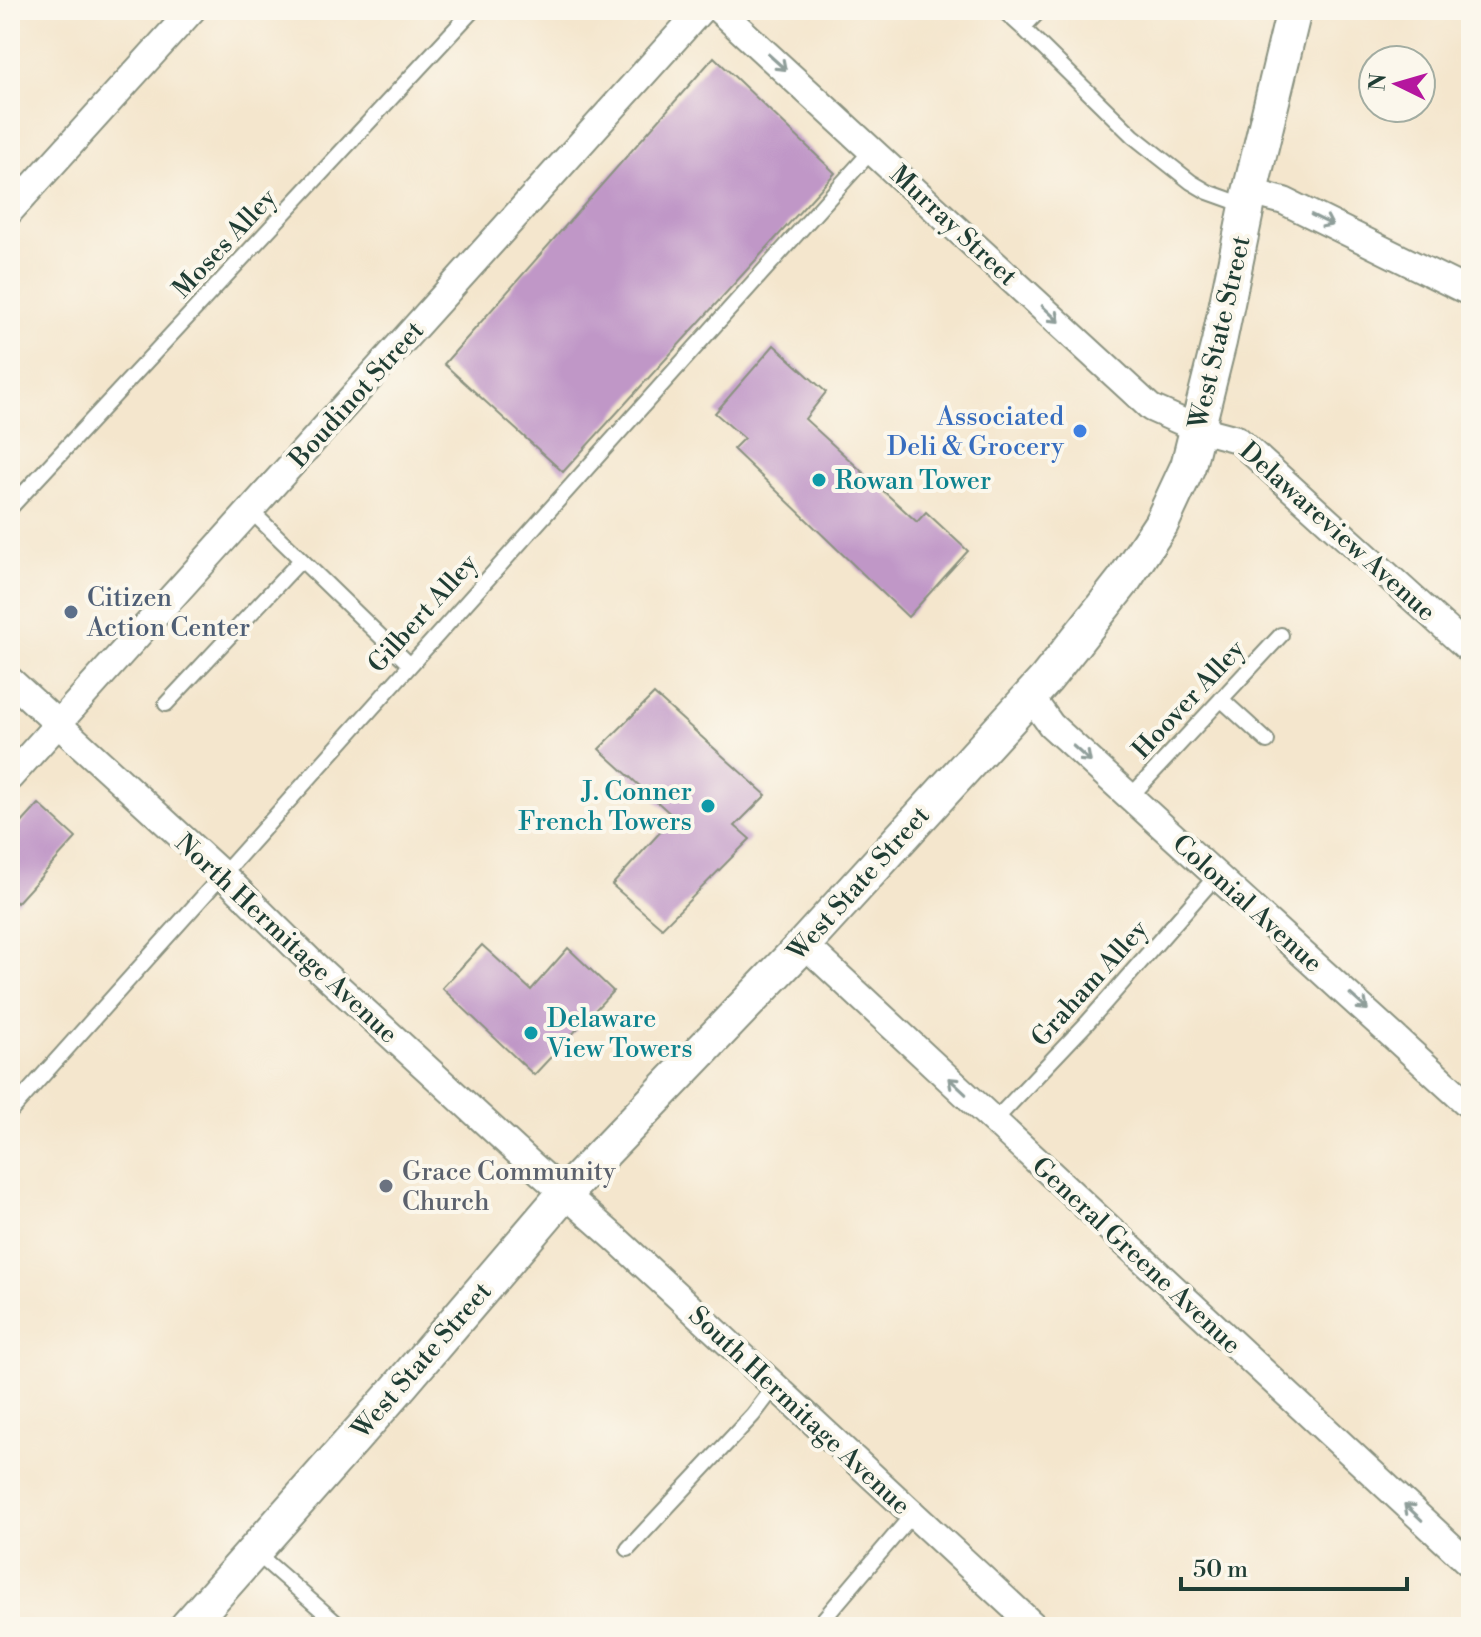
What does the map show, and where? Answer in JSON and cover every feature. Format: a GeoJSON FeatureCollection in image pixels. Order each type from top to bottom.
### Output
{"type":"FeatureCollection","features":[{"type":"Feature","properties":{"kind":"street"},"geometry":{"type":"LineString","coordinates":[[10,211],[192,10]]}},
{"type":"Feature","properties":{"kind":"street","name":"Boudinot Street"},"geometry":{"type":"LineString","coordinates":[[10,777],[701,10]]}},
{"type":"Feature","properties":{"kind":"street","name":"Murray Street"},"geometry":{"type":"LineString","coordinates":[[719,10],[1151,408],[1196,428]]}},
{"type":"Feature","properties":{"kind":"street","name":"West State Street"},"geometry":{"type":"LineString","coordinates":[[187,1627],[394,1393],[564,1194],[804,944],[1030,696],[1124,580],[1161,524],[1188,466],[1294,10]]}},
{"type":"Feature","properties":{"kind":"street"},"geometry":{"type":"LineString","coordinates":[[1248,199],[1284,201],[1471,293]]}},
{"type":"Feature","properties":{"kind":"street","name":"Delawareview Avenue"},"geometry":{"type":"LineString","coordinates":[[1196,428],[1237,439],[1471,651]]}},
{"type":"Feature","properties":{"kind":"street","name":"North Hermitage Avenue"},"geometry":{"type":"LineString","coordinates":[[10,680],[564,1194]]}},
{"type":"Feature","properties":{"kind":"street","name":"Colonial Avenue"},"geometry":{"type":"LineString","coordinates":[[1030,696],[1051,725],[1471,1107]]}},
{"type":"Feature","properties":{"kind":"street","name":"General Greene Avenue"},"geometry":{"type":"LineString","coordinates":[[804,944],[1471,1565]]}},
{"type":"Feature","properties":{"kind":"street","name":"South Hermitage Avenue"},"geometry":{"type":"LineString","coordinates":[[564,1194],[1035,1627]]}},
{"type":"Feature","properties":{"kind":"lane","name":"Moses Alley"},"geometry":{"type":"LineString","coordinates":[[10,508],[473,10]]}},
{"type":"Feature","properties":{"kind":"lane"},"geometry":{"type":"LineString","coordinates":[[1003,10],[1133,136],[1191,182],[1208,192],[1248,199]]}},
{"type":"Feature","properties":{"kind":"lane"},"geometry":{"type":"LineString","coordinates":[[1023,28],[1040,10]]}},
{"type":"Feature","properties":{"kind":"lane","name":"Gilbert Alley"},"geometry":{"type":"LineString","coordinates":[[10,1112],[873,149]]}},
{"type":"Feature","properties":{"kind":"lane"},"geometry":{"type":"LineString","coordinates":[[251,511],[409,664]]}},
{"type":"Feature","properties":{"kind":"lane"},"geometry":{"type":"LineString","coordinates":[[166,704],[300,561]]}},
{"type":"Feature","properties":{"kind":"lane","name":"Hoover Alley"},"geometry":{"type":"LineString","coordinates":[[1130,797],[1281,635]]}},
{"type":"Feature","properties":{"kind":"lane"},"geometry":{"type":"LineString","coordinates":[[1221,699],[1267,741]]}},
{"type":"Feature","properties":{"kind":"lane","name":"Graham Alley"},"geometry":{"type":"LineString","coordinates":[[994,1121],[1087,1023],[1217,875]]}},
{"type":"Feature","properties":{"kind":"lane"},"geometry":{"type":"LineString","coordinates":[[628,1549],[753,1415],[775,1386]]}},
{"type":"Feature","properties":{"kind":"lane"},"geometry":{"type":"LineString","coordinates":[[817,1627],[913,1514]]}},
{"type":"Feature","properties":{"kind":"lane"},"geometry":{"type":"LineString","coordinates":[[253,1550],[333,1624]]}},
{"type":"Feature","properties":{"kind":"building"},"geometry":{"type":"Polygon","coordinates":[[[714,57],[835,173],[563,472],[444,364],[714,57]]]}},
{"type":"Feature","properties":{"kind":"building","name":"Rowan Tower"},"geometry":{"type":"Polygon","coordinates":[[[774,345],[826,392],[805,419],[917,522],[926,512],[968,551],[908,617],[733,449],[744,438],[715,413],[774,345]]]}},
{"type":"Feature","properties":{"kind":"building","name":"J. Conner French Towers"},"geometry":{"type":"Polygon","coordinates":[[[654,694],[766,795],[735,826],[750,839],[662,928],[612,885],[674,817],[599,749],[654,694]]]}},
{"type":"Feature","properties":{"kind":"building"},"geometry":{"type":"Polygon","coordinates":[[[39,804],[76,838],[17,903],[10,896],[10,836],[39,804]]]}},
{"type":"Feature","properties":{"kind":"building","name":"Delaware View Towers"},"geometry":{"type":"Polygon","coordinates":[[[482,945],[531,990],[568,948],[613,991],[534,1075],[442,988],[482,945]]]}},
{"type":"Feature","properties":{"kind":"place","name":"Associated Deli & Grocery"},"geometry":{"type":"Point","coordinates":[1080,431]}},
{"type":"Feature","properties":{"kind":"place","name":"Rowan Tower"},"geometry":{"type":"Point","coordinates":[819,480]}},
{"type":"Feature","properties":{"kind":"place","name":"Citizen Action Center"},"geometry":{"type":"Point","coordinates":[71,612]}},
{"type":"Feature","properties":{"kind":"place","name":"J. Conner French Towers"},"geometry":{"type":"Point","coordinates":[708,806]}},
{"type":"Feature","properties":{"kind":"place","name":"Delaware View Towers"},"geometry":{"type":"Point","coordinates":[531,1033]}},
{"type":"Feature","properties":{"kind":"place","name":"Grace Community Church"},"geometry":{"type":"Point","coordinates":[386,1186]}}]}
